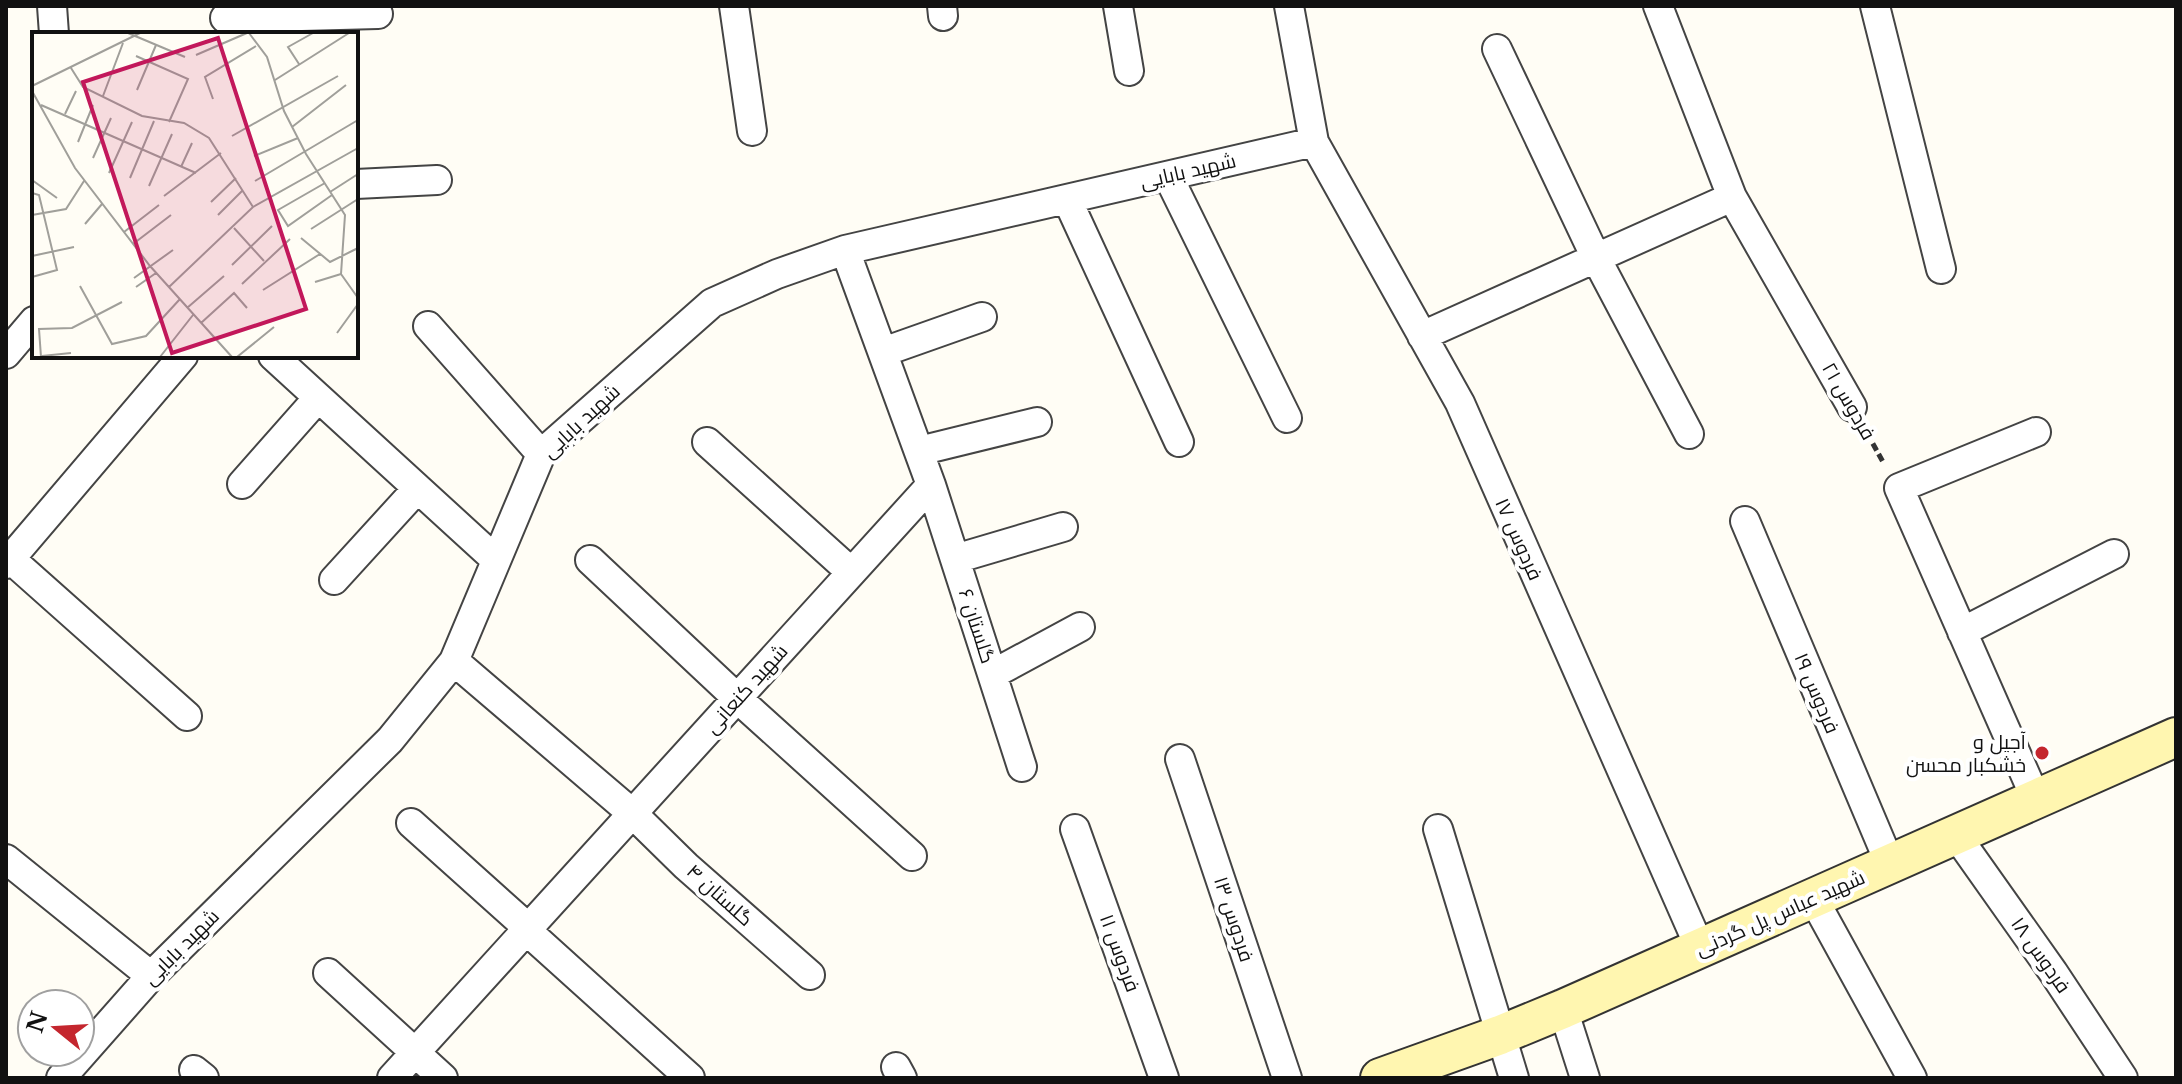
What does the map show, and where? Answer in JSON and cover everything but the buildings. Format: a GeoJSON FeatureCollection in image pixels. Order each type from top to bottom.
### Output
{"type":"FeatureCollection","features":[{"type":"Feature","properties":{"kind":"street"},"geometry":{"type":"LineString","coordinates":[[52,6],[54,32]]}},
{"type":"Feature","properties":{"kind":"street"},"geometry":{"type":"LineString","coordinates":[[734,6],[752,131]]}},
{"type":"Feature","properties":{"kind":"street"},"geometry":{"type":"LineString","coordinates":[[1118,6],[1129,71]]}},
{"type":"Feature","properties":{"kind":"street","name":"فردوس ۱۷"},"geometry":{"type":"LineString","coordinates":[[1289,6],[1314,142],[1460,403],[1700,948]]}},
{"type":"Feature","properties":{"kind":"street","name":"فردوس ۲۱"},"geometry":{"type":"LineString","coordinates":[[1658,6],[1732,197],[1852,407]]}},
{"type":"Feature","properties":{"kind":"street"},"geometry":{"type":"LineString","coordinates":[[1875,6],[1941,269]]}},
{"type":"Feature","properties":{"kind":"street"},"geometry":{"type":"LineString","coordinates":[[225,19],[378,14]]}},
{"type":"Feature","properties":{"kind":"street"},"geometry":{"type":"LineString","coordinates":[[1497,49],[1596,258],[1689,434]]}},
{"type":"Feature","properties":{"kind":"street","name":"شهید بابایی"},"geometry":{"type":"LineString","coordinates":[[61,1078],[151,976],[390,740],[454,661],[541,454],[712,303],[777,274],[845,250],[1314,142]]}},
{"type":"Feature","properties":{"kind":"street"},"geometry":{"type":"LineString","coordinates":[[1168,176],[1287,418]]}},
{"type":"Feature","properties":{"kind":"street"},"geometry":{"type":"LineString","coordinates":[[358,184],[437,180]]}},
{"type":"Feature","properties":{"kind":"street"},"geometry":{"type":"LineString","coordinates":[[1422,336],[1732,197]]}},
{"type":"Feature","properties":{"kind":"street"},"geometry":{"type":"LineString","coordinates":[[1067,199],[1179,442]]}},
{"type":"Feature","properties":{"kind":"street"},"geometry":{"type":"LineString","coordinates":[[845,250],[931,485]]}},
{"type":"Feature","properties":{"kind":"street"},"geometry":{"type":"LineString","coordinates":[[883,352],[982,317]]}},
{"type":"Feature","properties":{"kind":"street"},"geometry":{"type":"LineString","coordinates":[[6,354],[32,323]]}},
{"type":"Feature","properties":{"kind":"street"},"geometry":{"type":"LineString","coordinates":[[428,326],[541,454]]}},
{"type":"Feature","properties":{"kind":"street"},"geometry":{"type":"LineString","coordinates":[[181,358],[7,559],[187,716]]}},
{"type":"Feature","properties":{"kind":"street"},"geometry":{"type":"LineString","coordinates":[[275,358],[496,560]]}},
{"type":"Feature","properties":{"kind":"street"},"geometry":{"type":"LineString","coordinates":[[242,484],[318,398]]}},
{"type":"Feature","properties":{"kind":"street"},"geometry":{"type":"LineString","coordinates":[[919,451],[1037,422]]}},
{"type":"Feature","properties":{"kind":"street"},"geometry":{"type":"LineString","coordinates":[[2036,432],[1899,488],[2036,799]]}},
{"type":"Feature","properties":{"kind":"street"},"geometry":{"type":"LineString","coordinates":[[707,442],[851,572]]}},
{"type":"Feature","properties":{"kind":"street","name":"شهید کنعانی"},"geometry":{"type":"LineString","coordinates":[[392,1078],[931,485]]}},
{"type":"Feature","properties":{"kind":"street","name":"گلستان ۶"},"geometry":{"type":"LineString","coordinates":[[931,485],[1022,767]]}},
{"type":"Feature","properties":{"kind":"street"},"geometry":{"type":"LineString","coordinates":[[334,580],[417,489]]}},
{"type":"Feature","properties":{"kind":"street","name":"فردوس ۱۹"},"geometry":{"type":"LineString","coordinates":[[1745,521],[1890,864]]}},
{"type":"Feature","properties":{"kind":"street"},"geometry":{"type":"LineString","coordinates":[[955,559],[1063,527]]}},
{"type":"Feature","properties":{"kind":"street"},"geometry":{"type":"LineString","coordinates":[[1962,632],[2114,554]]}},
{"type":"Feature","properties":{"kind":"street"},"geometry":{"type":"LineString","coordinates":[[590,560],[912,856]]}},
{"type":"Feature","properties":{"kind":"street"},"geometry":{"type":"LineString","coordinates":[[993,674],[1080,627]]}},
{"type":"Feature","properties":{"kind":"street","name":"گلستان ۴"},"geometry":{"type":"LineString","coordinates":[[454,661],[633,814],[686,866],[810,975]]}},
{"type":"Feature","properties":{"kind":"street","name":"شهید عباس پل گردنی"},"geometry":{"type":"LineString","coordinates":[[1380,1078],[1563,1009],[2176,737]]}},
{"type":"Feature","properties":{"kind":"street","name":"فردوس ۱۳"},"geometry":{"type":"LineString","coordinates":[[1180,759],[1287,1078]]}},
{"type":"Feature","properties":{"kind":"street"},"geometry":{"type":"LineString","coordinates":[[411,823],[690,1078]]}},
{"type":"Feature","properties":{"kind":"street","name":"فردوس ۱۱"},"geometry":{"type":"LineString","coordinates":[[1075,829],[1164,1078]]}},
{"type":"Feature","properties":{"kind":"street"},"geometry":{"type":"LineString","coordinates":[[1438,829],[1514,1078]]}},
{"type":"Feature","properties":{"kind":"street","name":"فردوس ۱۸"},"geometry":{"type":"LineString","coordinates":[[1956,835],[2123,1078]]}},
{"type":"Feature","properties":{"kind":"street"},"geometry":{"type":"LineString","coordinates":[[6,859],[151,976]]}},
{"type":"Feature","properties":{"kind":"street"},"geometry":{"type":"LineString","coordinates":[[1813,898],[1912,1078]]}},
{"type":"Feature","properties":{"kind":"street"},"geometry":{"type":"LineString","coordinates":[[328,973],[443,1078]]}},
{"type":"Feature","properties":{"kind":"street"},"geometry":{"type":"LineString","coordinates":[[1563,1009],[1585,1078]]}},
{"type":"Feature","properties":{"kind":"path","name":"فردوس ۲۱"},"geometry":{"type":"LineString","coordinates":[[1852,407],[1899,488]]}},
{"type":"Feature","properties":{"kind":"place","name":"آجیل و خشکبار محسن"},"geometry":{"type":"Point","coordinates":[2042,753]}}]}
